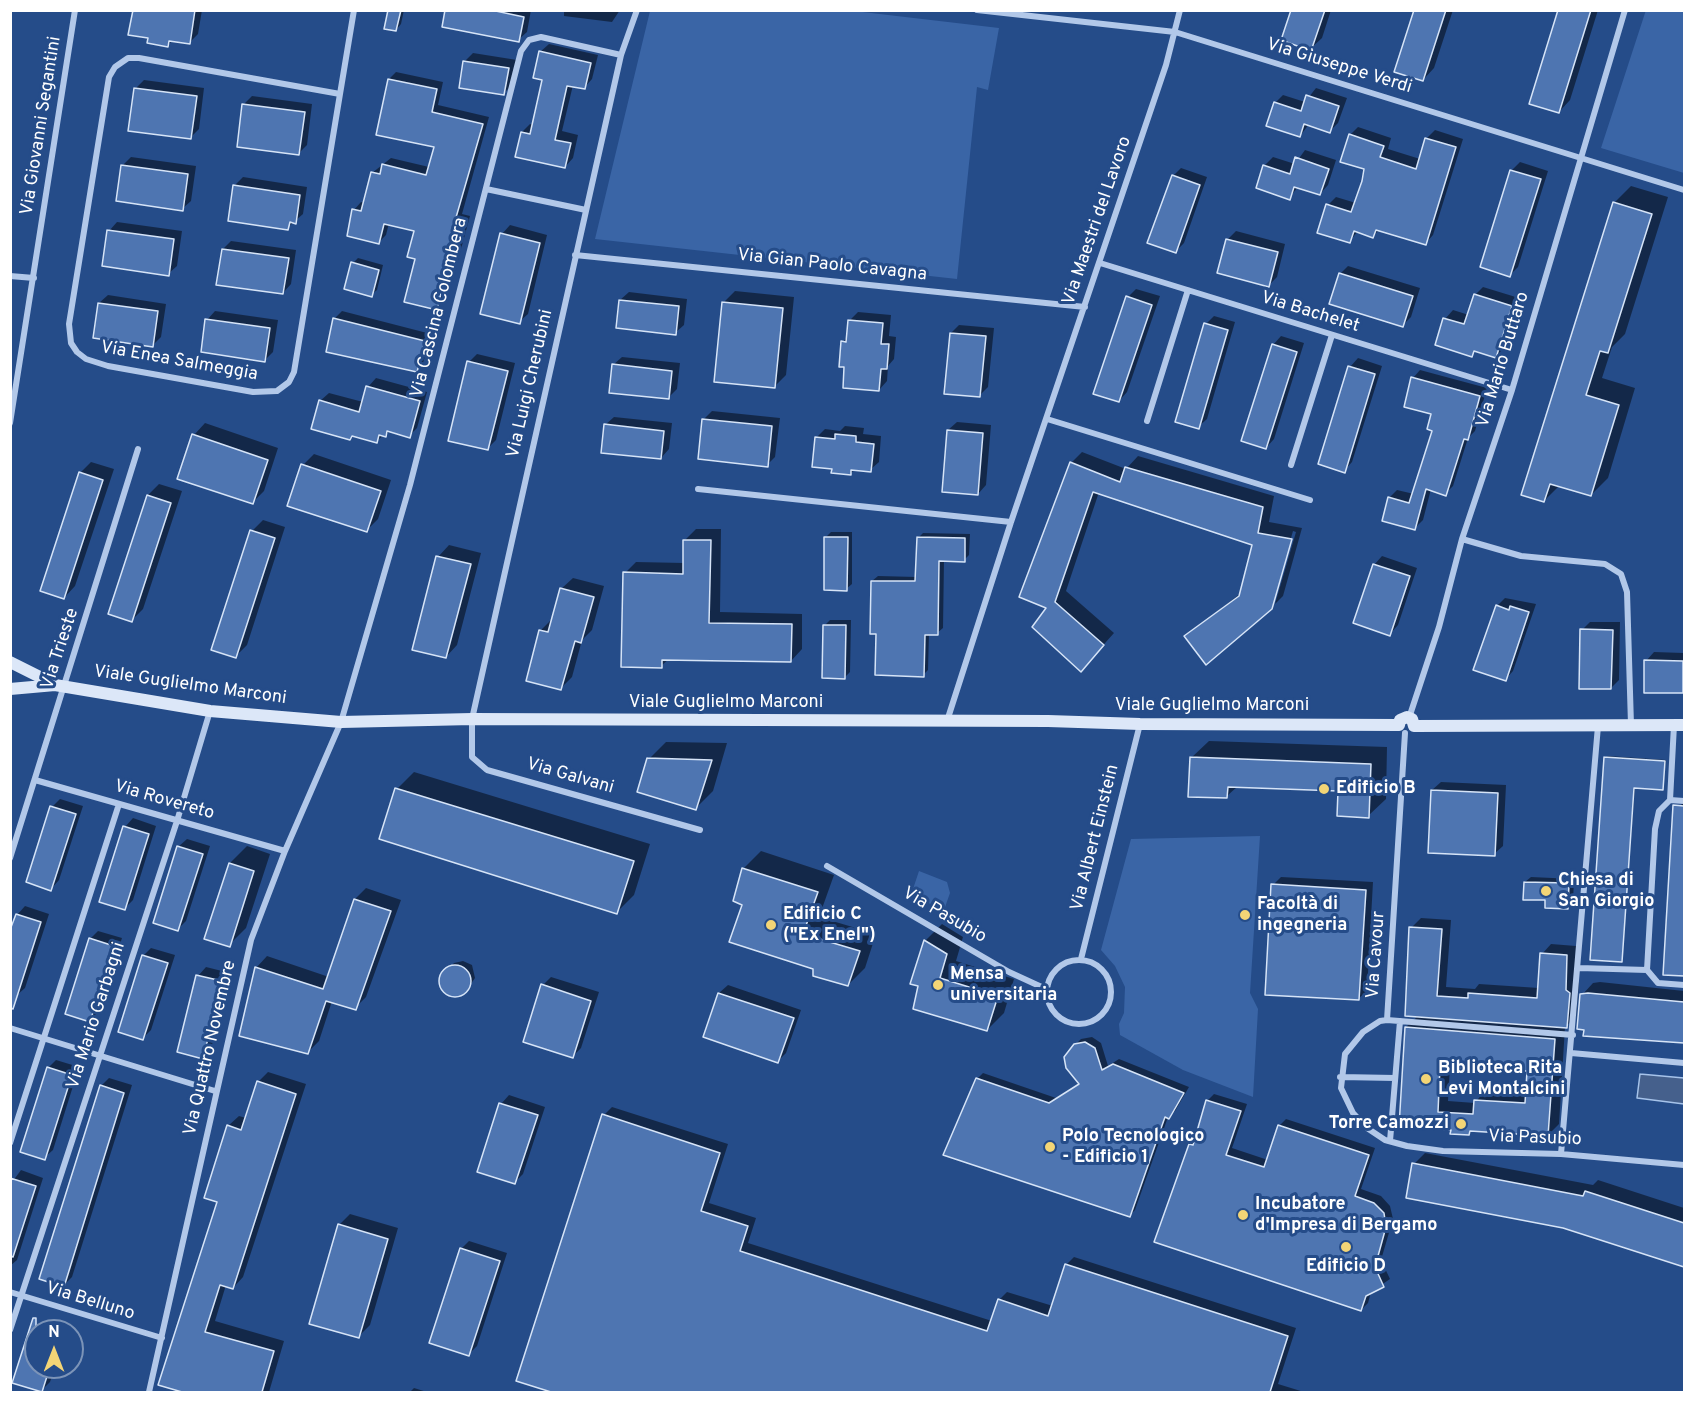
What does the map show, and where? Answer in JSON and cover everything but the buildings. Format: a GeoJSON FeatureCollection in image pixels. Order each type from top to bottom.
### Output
{"type":"FeatureCollection","features":[{"type":"Feature","properties":{"kind":"street","name":"Via Giovanni Segantini"},"geometry":{"type":"LineString","coordinates":[[10,423],[75,10]]}},
{"type":"Feature","properties":{"kind":"street","name":"Via Enea Salmeggia"},"geometry":{"type":"LineString","coordinates":[[340,94],[139,58],[129,58],[115,67],[110,77],[69,324],[71,343],[77,352],[86,359],[108,366],[253,392],[271,392],[285,386],[294,372],[354,10]]}},
{"type":"Feature","properties":{"kind":"street"},"geometry":{"type":"LineString","coordinates":[[621,54],[637,10]]}},
{"type":"Feature","properties":{"kind":"street","name":"Via Giuseppe Verdi"},"geometry":{"type":"LineString","coordinates":[[977,10],[1175,32],[1684,190]]}},
{"type":"Feature","properties":{"kind":"street","name":"Via Maestri del Lavoro"},"geometry":{"type":"LineString","coordinates":[[947,722],[1011,522],[1100,262],[1175,32],[1180,10]]}},
{"type":"Feature","properties":{"kind":"street","name":"Via Mario Buttaro"},"geometry":{"type":"LineString","coordinates":[[1407,725],[1439,627],[1462,539],[1512,390],[1625,10]]}},
{"type":"Feature","properties":{"kind":"street","name":"Via Cascina Colombera"},"geometry":{"type":"LineString","coordinates":[[341,722],[410,485],[521,51],[525,43],[541,37],[621,54]]}},
{"type":"Feature","properties":{"kind":"street","name":"Via Luigi Cherubini"},"geometry":{"type":"LineString","coordinates":[[472,719],[621,54]]}},
{"type":"Feature","properties":{"kind":"street"},"geometry":{"type":"LineString","coordinates":[[486,189],[586,210]]}},
{"type":"Feature","properties":{"kind":"street","name":"Via Gian Paolo Cavagna"},"geometry":{"type":"LineString","coordinates":[[575,255],[1085,307]]}},
{"type":"Feature","properties":{"kind":"street","name":"Via Bachelet"},"geometry":{"type":"LineString","coordinates":[[1100,262],[1512,390]]}},
{"type":"Feature","properties":{"kind":"street"},"geometry":{"type":"LineString","coordinates":[[10,276],[34,278]]}},
{"type":"Feature","properties":{"kind":"street"},"geometry":{"type":"LineString","coordinates":[[1147,420],[1188,290]]}},
{"type":"Feature","properties":{"kind":"street"},"geometry":{"type":"LineString","coordinates":[[1291,465],[1332,335]]}},
{"type":"Feature","properties":{"kind":"street"},"geometry":{"type":"LineString","coordinates":[[1047,418],[1310,500]]}},
{"type":"Feature","properties":{"kind":"street","name":"Via Trieste"},"geometry":{"type":"LineString","coordinates":[[10,858],[61,686],[138,449]]}},
{"type":"Feature","properties":{"kind":"street"},"geometry":{"type":"LineString","coordinates":[[698,489],[1011,522]]}},
{"type":"Feature","properties":{"kind":"street"},"geometry":{"type":"LineString","coordinates":[[1462,539],[1521,556],[1605,564],[1621,574],[1627,592],[1631,725]]}},
{"type":"Feature","properties":{"kind":"street","name":"Viale Guglielmo Marconi"},"geometry":{"type":"LineString","coordinates":[[10,662],[61,686]]}},
{"type":"Feature","properties":{"kind":"street","name":"Viale Guglielmo Marconi"},"geometry":{"type":"LineString","coordinates":[[10,689],[61,686],[210,711],[341,722],[472,719],[1679,725]]}},
{"type":"Feature","properties":{"kind":"street","name":"Via Mario Garbagni"},"geometry":{"type":"LineString","coordinates":[[10,1330],[177,821],[210,711]]}},
{"type":"Feature","properties":{"kind":"street","name":"Via Galvani"},"geometry":{"type":"LineString","coordinates":[[472,719],[472,757],[487,770],[700,830]]}},
{"type":"Feature","properties":{"kind":"street","name":"Via Quattro Novembre"},"geometry":{"type":"LineString","coordinates":[[149,1392],[215,1091],[251,940],[285,851],[341,722]]}},
{"type":"Feature","properties":{"kind":"street","name":"Via Albert Einstein"},"geometry":{"type":"LineString","coordinates":[[1081,959],[1140,724]]}},
{"type":"Feature","properties":{"kind":"street","name":"Via Cavour"},"geometry":{"type":"LineString","coordinates":[[1340,1077],[1342,1064],[1350,1046],[1370,1027],[1387,1020],[1407,725]]}},
{"type":"Feature","properties":{"kind":"street"},"geometry":{"type":"LineString","coordinates":[[1562,1154],[1599,725]]}},
{"type":"Feature","properties":{"kind":"street"},"geometry":{"type":"LineString","coordinates":[[1679,725],[1670,800],[1659,811],[1655,829],[1647,970],[1658,983],[1684,985]]}},
{"type":"Feature","properties":{"kind":"street","name":"Via Rovereto"},"geometry":{"type":"LineString","coordinates":[[34,780],[285,851]]}},
{"type":"Feature","properties":{"kind":"street"},"geometry":{"type":"LineString","coordinates":[[1670,800],[1684,801]]}},
{"type":"Feature","properties":{"kind":"street"},"geometry":{"type":"LineString","coordinates":[[10,1143],[119,804]]}},
{"type":"Feature","properties":{"kind":"street","name":"Via Pasubio"},"geometry":{"type":"LineString","coordinates":[[827,866],[1009,972],[1046,989]]}},
{"type":"Feature","properties":{"kind":"street"},"geometry":{"type":"LineString","coordinates":[[1081,959],[1100,966],[1107,974],[1112,993],[1105,1012],[1088,1023],[1069,1023],[1052,1010],[1046,989],[1054,971],[1062,964],[1081,959]]}},
{"type":"Feature","properties":{"kind":"street"},"geometry":{"type":"LineString","coordinates":[[1579,968],[1647,970]]}},
{"type":"Feature","properties":{"kind":"street"},"geometry":{"type":"LineString","coordinates":[[1387,1020],[1573,1035]]}},
{"type":"Feature","properties":{"kind":"street"},"geometry":{"type":"LineString","coordinates":[[1395,1078],[1340,1077],[1343,1094],[1353,1113],[1366,1128],[1388,1140],[1395,1078],[1400,1021]]}},
{"type":"Feature","properties":{"kind":"street"},"geometry":{"type":"LineString","coordinates":[[10,1028],[215,1091]]}},
{"type":"Feature","properties":{"kind":"street"},"geometry":{"type":"LineString","coordinates":[[1571,1053],[1684,1063]]}},
{"type":"Feature","properties":{"kind":"street","name":"Via Pasubio"},"geometry":{"type":"LineString","coordinates":[[1388,1140],[1443,1151],[1562,1154],[1684,1165]]}},
{"type":"Feature","properties":{"kind":"street","name":"Via Belluno"},"geometry":{"type":"LineString","coordinates":[[10,1292],[162,1338]]}},
{"type":"Feature","properties":{"kind":"shaded area"},"geometry":{"type":"Polygon","coordinates":[[[1646,10],[1684,11],[1684,173],[1601,148],[1646,10]]]}},
{"type":"Feature","properties":{"kind":"shaded area"},"geometry":{"type":"Polygon","coordinates":[[[650,11],[854,11],[999,28],[988,90],[977,87],[957,279],[595,239],[650,11]]]}},
{"type":"Feature","properties":{"kind":"shaded area"},"geometry":{"type":"Polygon","coordinates":[[[1260,836],[1250,993],[1258,1009],[1253,1097],[1183,1070],[1120,1035],[1119,1024],[1124,1013],[1125,987],[1115,966],[1101,950],[1131,839],[1260,836]]]}},
{"type":"Feature","properties":{"kind":"shaded area"},"geometry":{"type":"Polygon","coordinates":[[[919,871],[947,882],[950,893],[944,910],[911,895],[919,871]]]}},
{"type":"Feature","properties":{"kind":"shaded area"},"geometry":{"type":"Polygon","coordinates":[[[1640,1074],[1684,1078],[1684,1104],[1637,1098],[1640,1074]]]}},
{"type":"Feature","properties":{"kind":"place","name":"Edificio B"},"geometry":{"type":"Point","coordinates":[1324,789]}},
{"type":"Feature","properties":{"kind":"place","name":"Chiesa di San Giorgio"},"geometry":{"type":"Point","coordinates":[1546,891]}},
{"type":"Feature","properties":{"kind":"place","name":"Facoltà di ingegneria"},"geometry":{"type":"Point","coordinates":[1245,915]}},
{"type":"Feature","properties":{"kind":"place","name":"Edificio C (\"Ex Enel\")"},"geometry":{"type":"Point","coordinates":[771,925]}},
{"type":"Feature","properties":{"kind":"place","name":"Mensa universitaria"},"geometry":{"type":"Point","coordinates":[938,985]}},
{"type":"Feature","properties":{"kind":"place","name":"Biblioteca Rita Levi Montalcini"},"geometry":{"type":"Point","coordinates":[1426,1079]}},
{"type":"Feature","properties":{"kind":"place","name":"Torre Camozzi"},"geometry":{"type":"Point","coordinates":[1461,1124]}},
{"type":"Feature","properties":{"kind":"place","name":"Polo Tecnologico - Edificio 1"},"geometry":{"type":"Point","coordinates":[1050,1147]}},
{"type":"Feature","properties":{"kind":"place","name":"Incubatore d'Impresa di Bergamo"},"geometry":{"type":"Point","coordinates":[1243,1215]}},
{"type":"Feature","properties":{"kind":"place","name":"Edificio D"},"geometry":{"type":"Point","coordinates":[1346,1247]}}]}
